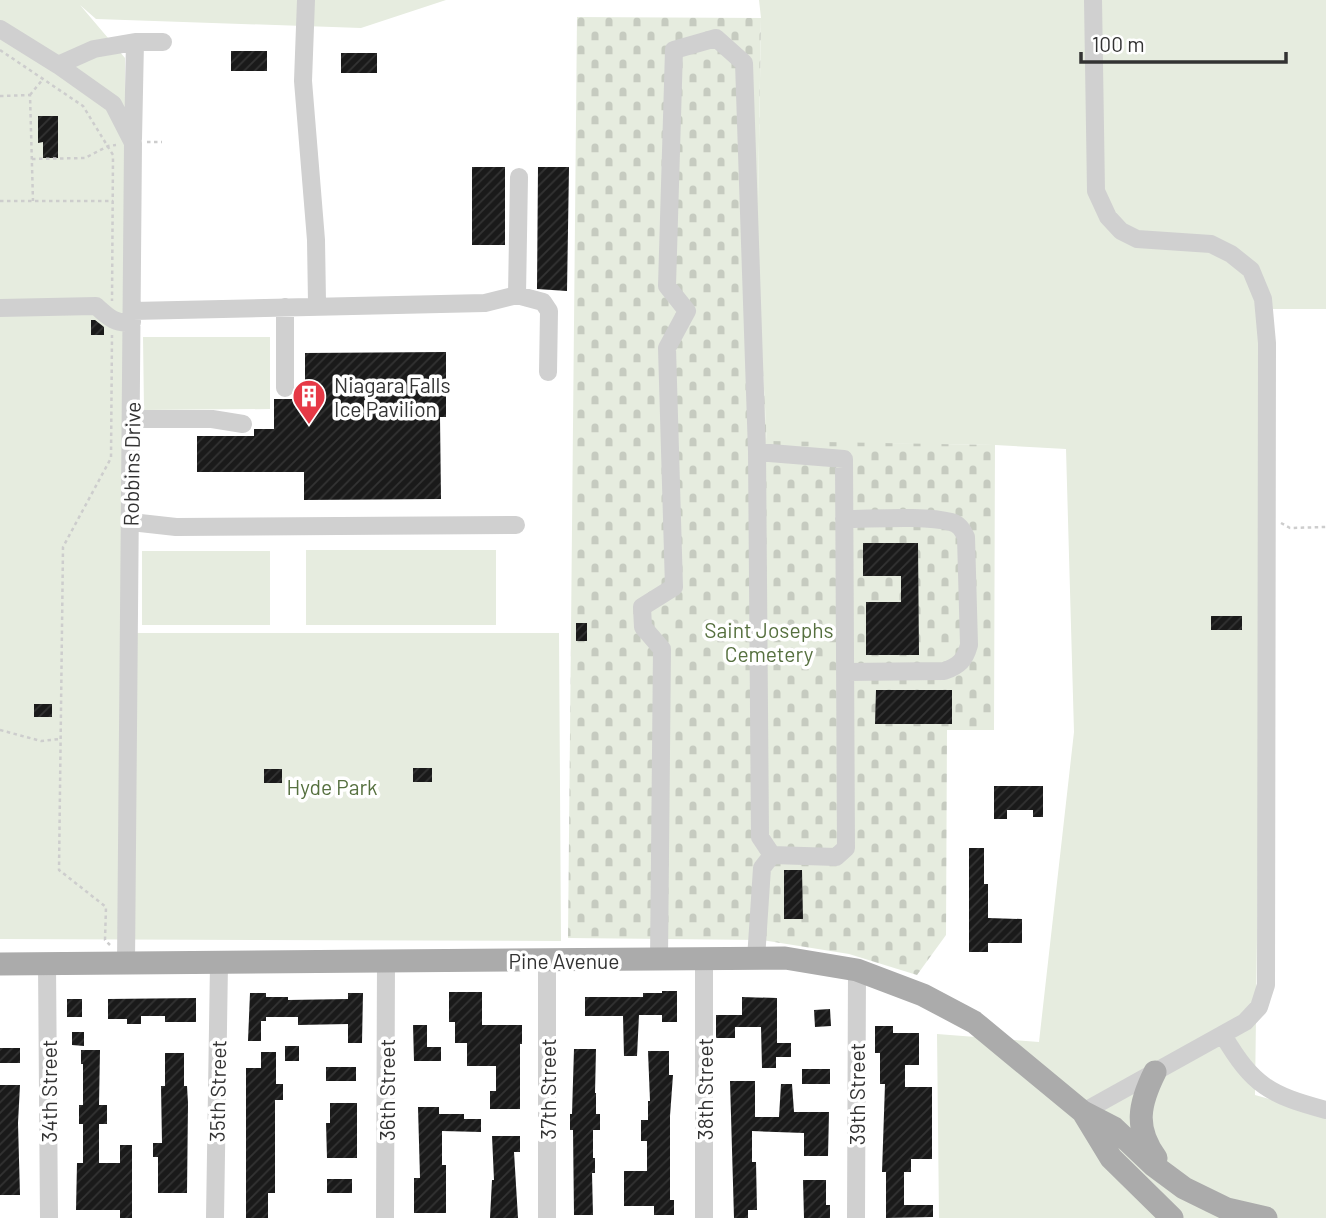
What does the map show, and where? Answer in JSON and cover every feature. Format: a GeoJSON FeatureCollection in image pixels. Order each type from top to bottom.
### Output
{"type":"FeatureCollection","features":[{"type":"Feature","properties":{"kind":"main road","name":"Pine Avenue"},"geometry":{"type":"LineString","coordinates":[[0,964],[785,958],[856,970],[923,995],[974,1023],[1083,1112]]}},
{"type":"Feature","properties":{"kind":"main road"},"geometry":{"type":"LineString","coordinates":[[1155,1072],[1142,1108],[1142,1134],[1156,1157],[1173,1172],[1184,1188]]}},
{"type":"Feature","properties":{"kind":"main road"},"geometry":{"type":"LineString","coordinates":[[1083,1112],[1114,1128],[1153,1165],[1184,1188],[1227,1209],[1266,1218]]}},
{"type":"Feature","properties":{"kind":"main road"},"geometry":{"type":"LineString","coordinates":[[1083,1112],[1111,1158],[1172,1218]]}},
{"type":"Feature","properties":{"kind":"street"},"geometry":{"type":"LineString","coordinates":[[306,0],[303,81],[316,240],[317,302]]}},
{"type":"Feature","properties":{"kind":"street"},"geometry":{"type":"LineString","coordinates":[[1083,1112],[1245,1022],[1259,1007],[1266,985],[1267,342],[1263,299],[1251,270],[1231,254],[1211,244],[1138,239],[1121,232],[1108,217],[1096,191],[1093,0]]}},
{"type":"Feature","properties":{"kind":"street","name":"Robbins Drive"},"geometry":{"type":"LineString","coordinates":[[0,29],[113,104],[133,143],[126,964]]}},
{"type":"Feature","properties":{"kind":"street"},"geometry":{"type":"LineString","coordinates":[[659,960],[662,649],[643,627],[642,607],[674,587],[667,348],[687,312],[667,286],[674,51],[716,38],[744,63],[757,452],[761,837],[772,855]]}},
{"type":"Feature","properties":{"kind":"street"},"geometry":{"type":"LineString","coordinates":[[58,65],[94,49],[135,42],[163,42]]}},
{"type":"Feature","properties":{"kind":"street"},"geometry":{"type":"LineString","coordinates":[[133,143],[135,42]]}},
{"type":"Feature","properties":{"kind":"street"},"geometry":{"type":"LineString","coordinates":[[113,104],[134,88]]}},
{"type":"Feature","properties":{"kind":"street"},"geometry":{"type":"LineString","coordinates":[[517,295],[519,177]]}},
{"type":"Feature","properties":{"kind":"street"},"geometry":{"type":"LineString","coordinates":[[0,307],[96,306],[112,321],[124,323],[133,316],[285,307],[485,303],[517,295],[543,302],[549,311],[548,372]]}},
{"type":"Feature","properties":{"kind":"street"},"geometry":{"type":"LineString","coordinates":[[285,307],[285,388]]}},
{"type":"Feature","properties":{"kind":"street"},"geometry":{"type":"LineString","coordinates":[[132,419],[212,419],[243,424]]}},
{"type":"Feature","properties":{"kind":"street"},"geometry":{"type":"LineString","coordinates":[[757,452],[844,458],[846,848],[836,857],[772,855]]}},
{"type":"Feature","properties":{"kind":"street"},"geometry":{"type":"LineString","coordinates":[[844,519],[930,519],[953,522],[961,527],[965,537],[968,645],[965,658],[957,667],[944,671],[845,672]]}},
{"type":"Feature","properties":{"kind":"street"},"geometry":{"type":"LineString","coordinates":[[131,522],[176,527],[516,525]]}},
{"type":"Feature","properties":{"kind":"street"},"geometry":{"type":"LineString","coordinates":[[756,959],[762,868],[772,855]]}},
{"type":"Feature","properties":{"kind":"street","name":"37th Street"},"geometry":{"type":"LineString","coordinates":[[547,960],[548,1218]]}},
{"type":"Feature","properties":{"kind":"street","name":"38th Street"},"geometry":{"type":"LineString","coordinates":[[704,960],[704,1218]]}},
{"type":"Feature","properties":{"kind":"street","name":"36th Street"},"geometry":{"type":"LineString","coordinates":[[385,1218],[386,962]]}},
{"type":"Feature","properties":{"kind":"street","name":"34th Street"},"geometry":{"type":"LineString","coordinates":[[47,964],[49,1218]]}},
{"type":"Feature","properties":{"kind":"street","name":"35th Street"},"geometry":{"type":"LineString","coordinates":[[215,1218],[219,964]]}},
{"type":"Feature","properties":{"kind":"street","name":"39th Street"},"geometry":{"type":"LineString","coordinates":[[856,970],[856,1218]]}},
{"type":"Feature","properties":{"kind":"street"},"geometry":{"type":"LineString","coordinates":[[1223,1035],[1245,1069],[1272,1092],[1326,1110]]}},
{"type":"Feature","properties":{"kind":"path"},"geometry":{"type":"LineString","coordinates":[[0,50],[83,106],[113,155],[111,458],[62,547],[58,870],[106,907],[106,940],[126,964]]}},
{"type":"Feature","properties":{"kind":"path"},"geometry":{"type":"LineString","coordinates":[[33,201],[30,95],[58,65]]}},
{"type":"Feature","properties":{"kind":"path"},"geometry":{"type":"LineString","coordinates":[[0,96],[30,95]]}},
{"type":"Feature","properties":{"kind":"path"},"geometry":{"type":"LineString","coordinates":[[32,159],[85,158],[108,146],[162,142]]}},
{"type":"Feature","properties":{"kind":"path"},"geometry":{"type":"LineString","coordinates":[[0,201],[113,201]]}},
{"type":"Feature","properties":{"kind":"path"},"geometry":{"type":"LineString","coordinates":[[1275,521],[1290,528],[1326,527]]}},
{"type":"Feature","properties":{"kind":"path"},"geometry":{"type":"LineString","coordinates":[[0,730],[41,741],[60,739]]}},
{"type":"Feature","properties":{"kind":"green space","name":"Hyde Park"},"geometry":{"type":"Polygon","coordinates":[[[0,0],[446,0],[361,28],[96,19],[80,5],[125,58],[124,633],[559,633],[561,941],[0,939],[0,0]]]}},
{"type":"Feature","properties":{"kind":"green space"},"geometry":{"type":"Polygon","coordinates":[[[759,0],[1326,0],[1326,309],[1265,309],[1255,1095],[1326,1115],[1326,1218],[939,1218],[937,1034],[1039,1042],[1074,732],[1066,449],[995,445],[767,442],[757,265],[761,18],[759,0]]]}},
{"type":"Feature","properties":{"kind":"green space","name":"Saint Josephs Cemetery"},"geometry":{"type":"Polygon","coordinates":[[[577,17],[761,18],[757,265],[767,441],[995,445],[994,730],[947,730],[946,935],[917,975],[849,954],[762,940],[568,938],[577,17]]]}},
{"type":"Feature","properties":{"kind":"green space"},"geometry":{"type":"Polygon","coordinates":[[[143,337],[270,337],[270,409],[144,410],[143,337]]]}},
{"type":"Feature","properties":{"kind":"green space"},"geometry":{"type":"Polygon","coordinates":[[[306,550],[496,550],[496,625],[306,625],[306,550]]]}},
{"type":"Feature","properties":{"kind":"green space"},"geometry":{"type":"Polygon","coordinates":[[[142,551],[270,551],[270,625],[142,625],[142,551]]]}},
{"type":"Feature","properties":{"kind":"building"},"geometry":{"type":"Polygon","coordinates":[[[231,51],[267,51],[267,71],[231,71],[231,51]]]}},
{"type":"Feature","properties":{"kind":"building"},"geometry":{"type":"Polygon","coordinates":[[[341,53],[377,53],[377,73],[341,73],[341,53]]]}},
{"type":"Feature","properties":{"kind":"building"},"geometry":{"type":"Polygon","coordinates":[[[38,116],[58,116],[58,158],[43,158],[43,142],[38,143],[38,116]]]}},
{"type":"Feature","properties":{"kind":"building"},"geometry":{"type":"Polygon","coordinates":[[[472,167],[505,167],[505,245],[472,245],[472,167]]]}},
{"type":"Feature","properties":{"kind":"building"},"geometry":{"type":"Polygon","coordinates":[[[538,167],[569,167],[567,291],[537,289],[538,167]]]}},
{"type":"Feature","properties":{"kind":"building"},"geometry":{"type":"Polygon","coordinates":[[[91,320],[104,327],[104,335],[91,335],[91,320]]]}},
{"type":"Feature","properties":{"kind":"building","name":"Niagara Falls Ice Pavilion"},"geometry":{"type":"Polygon","coordinates":[[[446,352],[446,417],[440,417],[441,499],[304,500],[304,472],[197,472],[197,436],[254,436],[254,429],[274,429],[274,399],[305,399],[305,353],[446,352]]]}},
{"type":"Feature","properties":{"kind":"building"},"geometry":{"type":"Polygon","coordinates":[[[863,543],[918,543],[919,655],[866,655],[866,602],[901,602],[901,576],[863,576],[863,543]]]}},
{"type":"Feature","properties":{"kind":"building"},"geometry":{"type":"Polygon","coordinates":[[[1211,616],[1242,616],[1242,630],[1211,630],[1211,616]]]}},
{"type":"Feature","properties":{"kind":"building"},"geometry":{"type":"Polygon","coordinates":[[[576,623],[587,623],[587,641],[576,641],[576,623]]]}},
{"type":"Feature","properties":{"kind":"building"},"geometry":{"type":"Polygon","coordinates":[[[876,690],[952,690],[952,724],[875,724],[876,690]]]}},
{"type":"Feature","properties":{"kind":"building"},"geometry":{"type":"Polygon","coordinates":[[[34,704],[52,704],[52,717],[34,717],[34,704]]]}},
{"type":"Feature","properties":{"kind":"building"},"geometry":{"type":"Polygon","coordinates":[[[413,768],[432,768],[432,782],[413,782],[413,768]]]}},
{"type":"Feature","properties":{"kind":"building"},"geometry":{"type":"Polygon","coordinates":[[[264,769],[282,769],[282,783],[264,783],[264,769]]]}},
{"type":"Feature","properties":{"kind":"building"},"geometry":{"type":"Polygon","coordinates":[[[994,786],[1043,786],[1043,817],[1033,817],[1033,810],[1007,810],[1007,819],[994,819],[994,786]]]}},
{"type":"Feature","properties":{"kind":"building"},"geometry":{"type":"Polygon","coordinates":[[[969,848],[984,848],[988,918],[1022,919],[1022,943],[988,943],[988,952],[969,952],[969,848]]]}},
{"type":"Feature","properties":{"kind":"building"},"geometry":{"type":"Polygon","coordinates":[[[784,870],[802,870],[803,919],[784,919],[784,870]]]}},
{"type":"Feature","properties":{"kind":"building"},"geometry":{"type":"Polygon","coordinates":[[[677,991],[677,1022],[662,1022],[662,1015],[639,1015],[637,1056],[624,1056],[623,1016],[585,1016],[585,997],[643,997],[643,993],[677,991]]]}},
{"type":"Feature","properties":{"kind":"building"},"geometry":{"type":"Polygon","coordinates":[[[449,992],[482,992],[482,1025],[522,1025],[520,1109],[490,1109],[490,1091],[496,1091],[496,1066],[467,1066],[467,1043],[455,1043],[455,1022],[449,1022],[449,992]]]}},
{"type":"Feature","properties":{"kind":"building"},"geometry":{"type":"Polygon","coordinates":[[[250,993],[266,993],[266,997],[288,997],[288,1000],[348,999],[348,993],[363,993],[362,1043],[348,1043],[348,1024],[298,1025],[298,1017],[266,1017],[266,1021],[261,1021],[261,1041],[248,1041],[250,993]]]}},
{"type":"Feature","properties":{"kind":"building"},"geometry":{"type":"Polygon","coordinates":[[[742,997],[777,998],[777,1043],[791,1043],[791,1057],[776,1057],[776,1068],[762,1068],[761,1027],[735,1027],[735,1038],[716,1038],[716,1015],[742,1015],[742,997]]]}},
{"type":"Feature","properties":{"kind":"building"},"geometry":{"type":"Polygon","coordinates":[[[196,998],[196,1022],[165,1022],[165,1016],[141,1016],[141,1024],[127,1024],[127,1019],[108,1019],[108,999],[196,998]]]}},
{"type":"Feature","properties":{"kind":"building"},"geometry":{"type":"Polygon","coordinates":[[[67,999],[82,999],[82,1017],[67,1017],[67,999]]]}},
{"type":"Feature","properties":{"kind":"building"},"geometry":{"type":"Polygon","coordinates":[[[830,1009],[831,1026],[815,1027],[814,1010],[830,1009]]]}},
{"type":"Feature","properties":{"kind":"building"},"geometry":{"type":"Polygon","coordinates":[[[413,1025],[427,1025],[427,1047],[441,1047],[441,1061],[414,1061],[413,1025]]]}},
{"type":"Feature","properties":{"kind":"building"},"geometry":{"type":"Polygon","coordinates":[[[875,1026],[893,1026],[893,1033],[919,1033],[919,1065],[905,1065],[905,1087],[932,1087],[932,1159],[911,1159],[911,1172],[904,1172],[904,1205],[933,1205],[933,1217],[886,1218],[886,1172],[882,1172],[885,1084],[880,1084],[880,1053],[875,1053],[875,1026]]]}},
{"type":"Feature","properties":{"kind":"building"},"geometry":{"type":"Polygon","coordinates":[[[72,1032],[84,1032],[84,1046],[72,1045],[72,1032]]]}},
{"type":"Feature","properties":{"kind":"building"},"geometry":{"type":"Polygon","coordinates":[[[285,1046],[299,1046],[299,1061],[285,1061],[285,1046]]]}},
{"type":"Feature","properties":{"kind":"building"},"geometry":{"type":"Polygon","coordinates":[[[0,1048],[20,1048],[20,1063],[0,1063],[0,1048]]]}},
{"type":"Feature","properties":{"kind":"building"},"geometry":{"type":"Polygon","coordinates":[[[574,1049],[596,1049],[596,1114],[600,1114],[600,1130],[593,1130],[593,1215],[574,1215],[573,1130],[570,1130],[570,1114],[574,1049]]]}},
{"type":"Feature","properties":{"kind":"building"},"geometry":{"type":"Polygon","coordinates":[[[81,1050],[100,1050],[99,1105],[107,1105],[107,1124],[99,1124],[99,1163],[120,1163],[120,1145],[132,1145],[132,1218],[120,1218],[120,1210],[76,1210],[77,1163],[83,1163],[83,1124],[79,1124],[79,1105],[83,1105],[81,1050]]]}},
{"type":"Feature","properties":{"kind":"building"},"geometry":{"type":"Polygon","coordinates":[[[648,1051],[669,1051],[669,1075],[673,1075],[670,1200],[674,1200],[674,1215],[654,1215],[654,1206],[624,1206],[624,1171],[647,1171],[647,1141],[641,1141],[641,1120],[648,1120],[650,1101],[648,1051]]]}},
{"type":"Feature","properties":{"kind":"building"},"geometry":{"type":"Polygon","coordinates":[[[261,1052],[276,1052],[276,1084],[283,1084],[283,1100],[275,1100],[275,1193],[268,1193],[268,1218],[246,1218],[246,1068],[261,1068],[261,1052]]]}},
{"type":"Feature","properties":{"kind":"building"},"geometry":{"type":"Polygon","coordinates":[[[165,1053],[184,1053],[184,1086],[187,1086],[188,1103],[187,1193],[158,1193],[158,1157],[153,1157],[153,1143],[162,1143],[161,1086],[165,1086],[165,1053]]]}},
{"type":"Feature","properties":{"kind":"building"},"geometry":{"type":"Polygon","coordinates":[[[326,1067],[356,1067],[356,1081],[326,1081],[326,1067]]]}},
{"type":"Feature","properties":{"kind":"building"},"geometry":{"type":"Polygon","coordinates":[[[802,1069],[830,1069],[830,1084],[802,1084],[802,1069]]]}},
{"type":"Feature","properties":{"kind":"building"},"geometry":{"type":"Polygon","coordinates":[[[730,1081],[755,1081],[755,1117],[779,1117],[781,1084],[792,1084],[794,1112],[829,1112],[828,1156],[804,1156],[804,1133],[752,1131],[757,1210],[748,1210],[748,1218],[734,1218],[730,1081]]]}},
{"type":"Feature","properties":{"kind":"building"},"geometry":{"type":"Polygon","coordinates":[[[0,1085],[20,1085],[20,1195],[0,1195],[0,1085]]]}},
{"type":"Feature","properties":{"kind":"building"},"geometry":{"type":"Polygon","coordinates":[[[330,1103],[357,1103],[357,1158],[327,1158],[326,1123],[330,1123],[330,1103]]]}},
{"type":"Feature","properties":{"kind":"building"},"geometry":{"type":"Polygon","coordinates":[[[418,1107],[439,1107],[439,1114],[464,1114],[464,1119],[481,1119],[481,1132],[442,1131],[442,1165],[446,1165],[446,1213],[414,1213],[414,1178],[420,1178],[418,1107]]]}},
{"type":"Feature","properties":{"kind":"building"},"geometry":{"type":"Polygon","coordinates":[[[492,1136],[520,1136],[520,1152],[514,1152],[518,1218],[490,1218],[494,1180],[492,1136]]]}},
{"type":"Feature","properties":{"kind":"building"},"geometry":{"type":"Polygon","coordinates":[[[327,1179],[352,1179],[352,1193],[327,1193],[327,1179]]]}},
{"type":"Feature","properties":{"kind":"building"},"geometry":{"type":"Polygon","coordinates":[[[803,1180],[826,1180],[826,1205],[830,1205],[830,1218],[804,1218],[803,1180]]]}},
{"type":"Feature","properties":{"kind":"place","name":"Niagara Falls Ice Pavilion"},"geometry":{"type":"Point","coordinates":[309,426]}}]}
